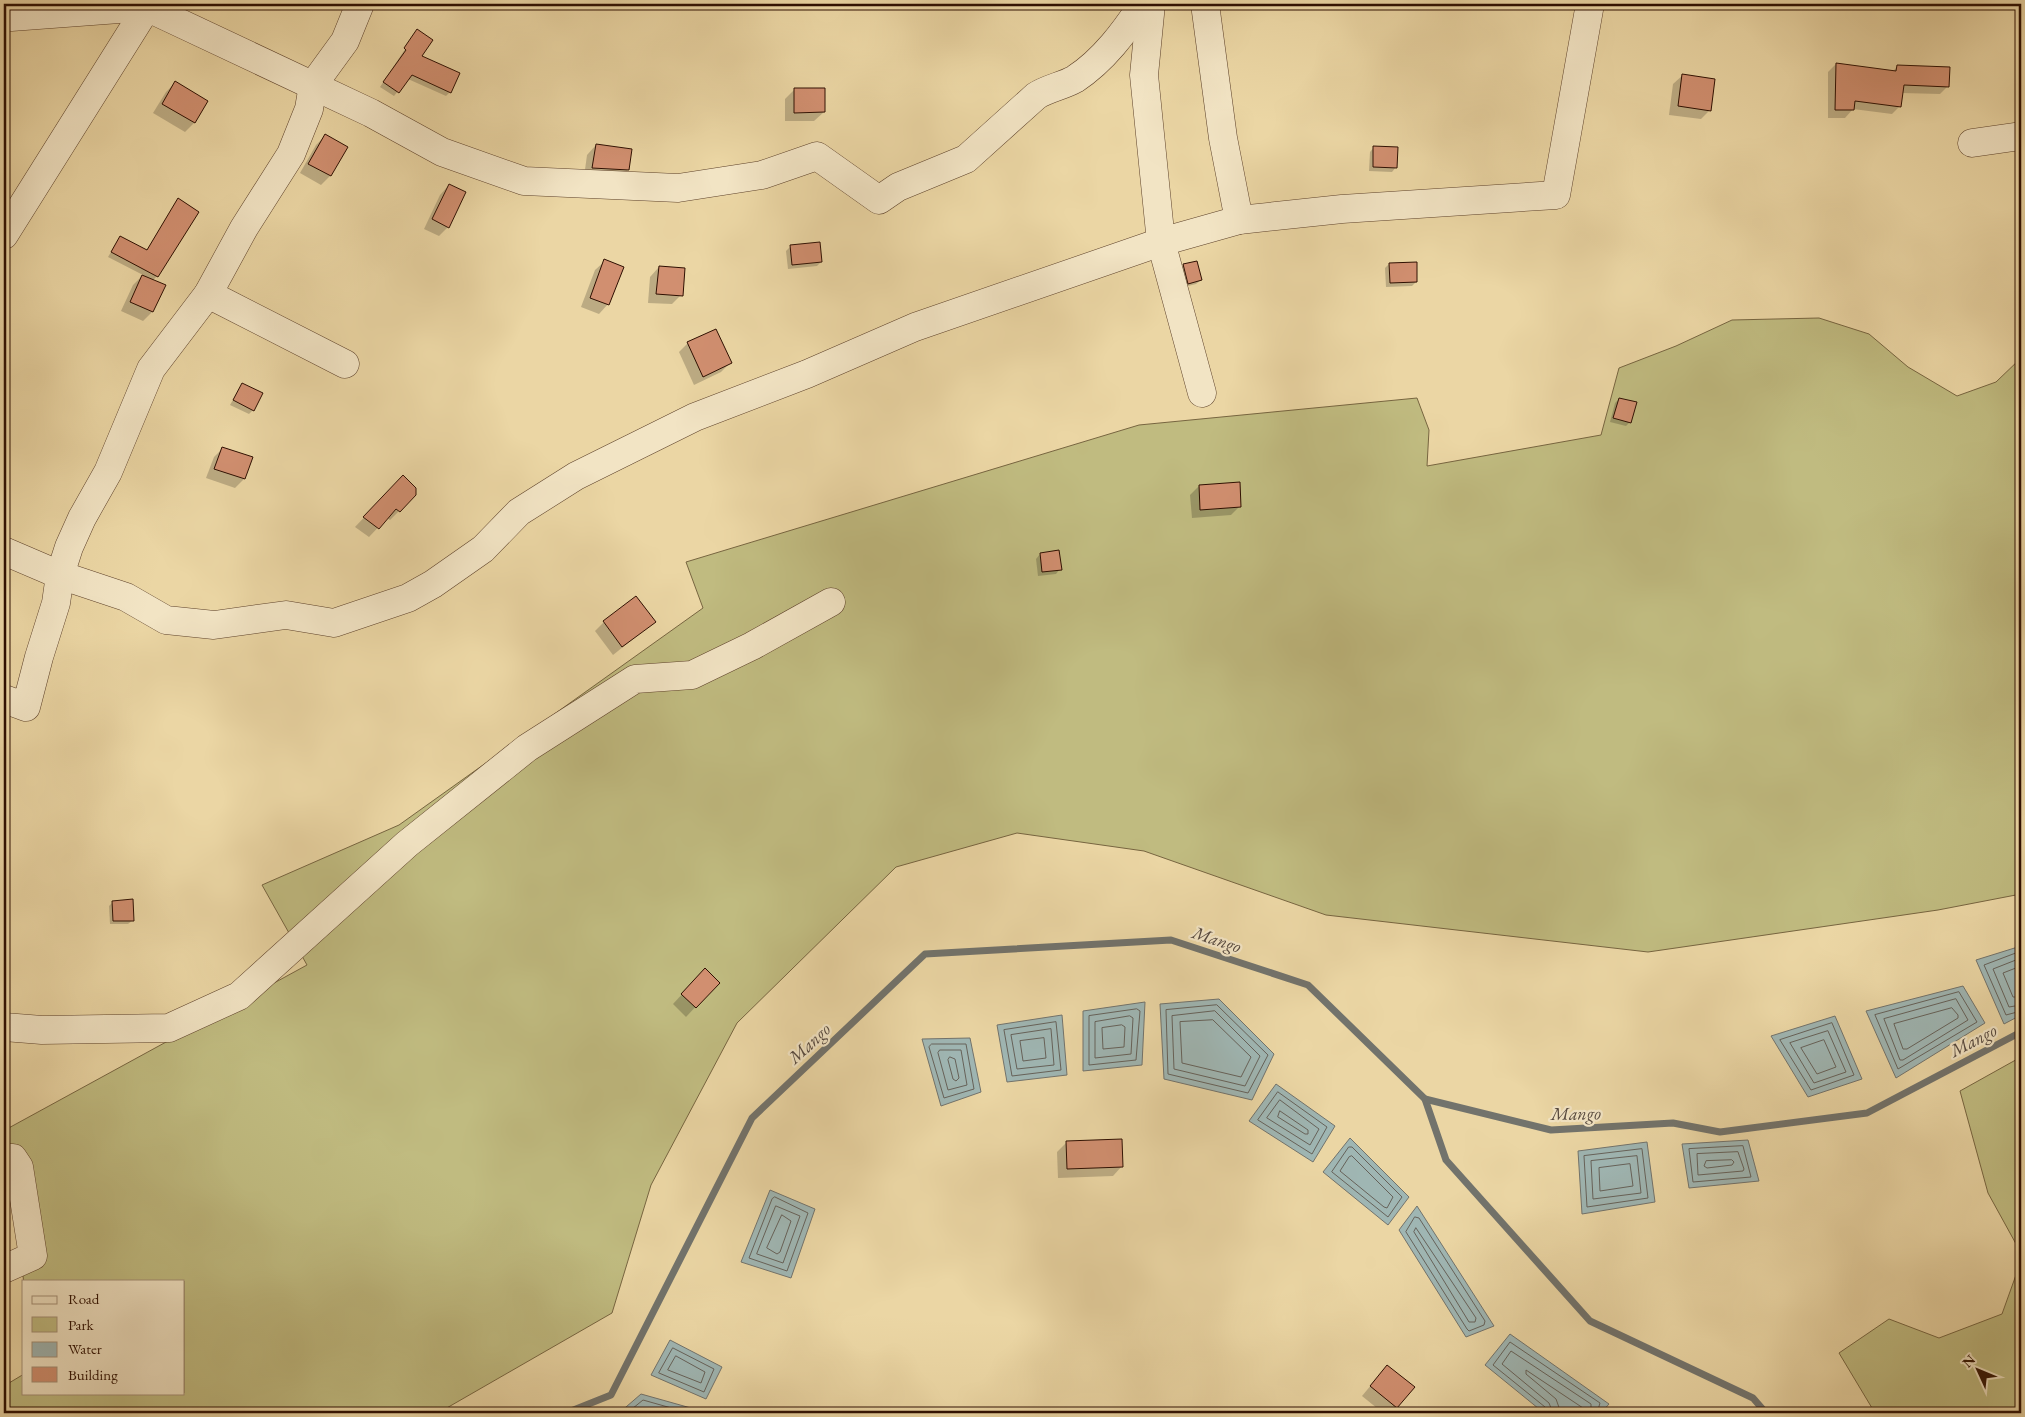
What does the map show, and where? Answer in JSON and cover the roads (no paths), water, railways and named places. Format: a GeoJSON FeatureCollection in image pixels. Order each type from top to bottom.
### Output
{"type":"FeatureCollection","features":[{"type":"Feature","properties":{"kind":"street"},"geometry":{"type":"LineString","coordinates":[[4,699],[26,707],[56,603],[60,575],[69,547],[82,518],[108,472],[151,369],[208,294],[244,228],[291,154],[309,109],[313,86],[345,42],[360,4]]}},
{"type":"Feature","properties":{"kind":"street"},"geometry":{"type":"LineString","coordinates":[[6,18],[147,5],[313,86],[442,152],[524,181],[678,188],[762,175],[817,156],[879,200],[898,187],[966,158],[1036,96],[1074,80],[1122,36],[1143,4]]}},
{"type":"Feature","properties":{"kind":"street"},"geometry":{"type":"LineString","coordinates":[[1151,4],[1144,74],[1161,242],[1202,393]]}},
{"type":"Feature","properties":{"kind":"street"},"geometry":{"type":"LineString","coordinates":[[1206,4],[1223,138],[1239,220]]}},
{"type":"Feature","properties":{"kind":"street"},"geometry":{"type":"LineString","coordinates":[[4,551],[60,575],[126,597],[166,620],[214,625],[286,616],[334,623],[417,593],[483,549],[519,512],[576,476],[696,417],[807,374],[915,327],[1161,242],[1239,220],[1351,208],[1556,195],[1590,4]]}},
{"type":"Feature","properties":{"kind":"street"},"geometry":{"type":"LineString","coordinates":[[4,235],[147,5]]}},
{"type":"Feature","properties":{"kind":"street"},"geometry":{"type":"LineString","coordinates":[[1972,143],[2021,136]]}},
{"type":"Feature","properties":{"kind":"street"},"geometry":{"type":"LineString","coordinates":[[208,294],[345,364]]}},
{"type":"Feature","properties":{"kind":"street"},"geometry":{"type":"LineString","coordinates":[[4,1027],[42,1030],[169,1028],[239,996],[407,844],[527,748],[635,679],[692,675],[752,646],[831,602]]}},
{"type":"Feature","properties":{"kind":"street"},"geometry":{"type":"LineString","coordinates":[[4,1158],[13,1158],[18,1167],[33,1256],[4,1269]]}},
{"type":"Feature","properties":{"kind":"water"},"geometry":{"type":"Polygon","coordinates":[[[2021,946],[2021,1015],[2004,1024],[1976,960],[2021,946]]]}},
{"type":"Feature","properties":{"kind":"water"},"geometry":{"type":"Polygon","coordinates":[[[1963,986],[1985,1023],[1896,1078],[1866,1011],[1963,986]]]}},
{"type":"Feature","properties":{"kind":"water"},"geometry":{"type":"Polygon","coordinates":[[[1219,999],[1274,1054],[1252,1100],[1164,1079],[1160,1004],[1219,999]]]}},
{"type":"Feature","properties":{"kind":"water"},"geometry":{"type":"Polygon","coordinates":[[[1145,1002],[1142,1065],[1083,1071],[1083,1011],[1145,1002]]]}},
{"type":"Feature","properties":{"kind":"water"},"geometry":{"type":"Polygon","coordinates":[[[1062,1015],[1067,1075],[1007,1082],[997,1025],[1062,1015]]]}},
{"type":"Feature","properties":{"kind":"water"},"geometry":{"type":"Polygon","coordinates":[[[1835,1016],[1862,1079],[1808,1097],[1771,1036],[1835,1016]]]}},
{"type":"Feature","properties":{"kind":"water"},"geometry":{"type":"Polygon","coordinates":[[[970,1038],[981,1092],[941,1106],[922,1039],[970,1038]]]}},
{"type":"Feature","properties":{"kind":"water"},"geometry":{"type":"Polygon","coordinates":[[[1276,1084],[1335,1126],[1313,1162],[1249,1121],[1276,1084]]]}},
{"type":"Feature","properties":{"kind":"water"},"geometry":{"type":"Polygon","coordinates":[[[1350,1138],[1409,1197],[1388,1225],[1323,1172],[1350,1138]]]}},
{"type":"Feature","properties":{"kind":"water"},"geometry":{"type":"Polygon","coordinates":[[[1748,1140],[1759,1181],[1689,1188],[1682,1144],[1748,1140]]]}},
{"type":"Feature","properties":{"kind":"water"},"geometry":{"type":"Polygon","coordinates":[[[1647,1142],[1655,1202],[1582,1214],[1578,1151],[1647,1142]]]}},
{"type":"Feature","properties":{"kind":"water"},"geometry":{"type":"Polygon","coordinates":[[[770,1190],[815,1209],[791,1278],[741,1262],[770,1190]]]}},
{"type":"Feature","properties":{"kind":"water"},"geometry":{"type":"Polygon","coordinates":[[[1417,1206],[1494,1326],[1466,1337],[1399,1230],[1417,1206]]]}},
{"type":"Feature","properties":{"kind":"water"},"geometry":{"type":"Polygon","coordinates":[[[1510,1334],[1609,1404],[1601,1413],[1544,1413],[1485,1365],[1510,1334]]]}},
{"type":"Feature","properties":{"kind":"water"},"geometry":{"type":"Polygon","coordinates":[[[670,1340],[722,1367],[706,1399],[651,1375],[670,1340]]]}},
{"type":"Feature","properties":{"kind":"water"},"geometry":{"type":"Polygon","coordinates":[[[641,1394],[698,1410],[696,1413],[619,1413],[641,1394]]]}},
{"type":"Feature","properties":{"kind":"waterway","name":"Mango"},"geometry":{"type":"LineString","coordinates":[[566,1413],[611,1395],[752,1118],[925,954],[1171,940],[1308,985],[1425,1099],[1551,1130],[1673,1123],[1720,1132],[1867,1113],[2021,1032]]}},
{"type":"Feature","properties":{"kind":"waterway"},"geometry":{"type":"LineString","coordinates":[[1425,1099],[1446,1160],[1590,1321],[1753,1398],[1766,1413]]}}]}
